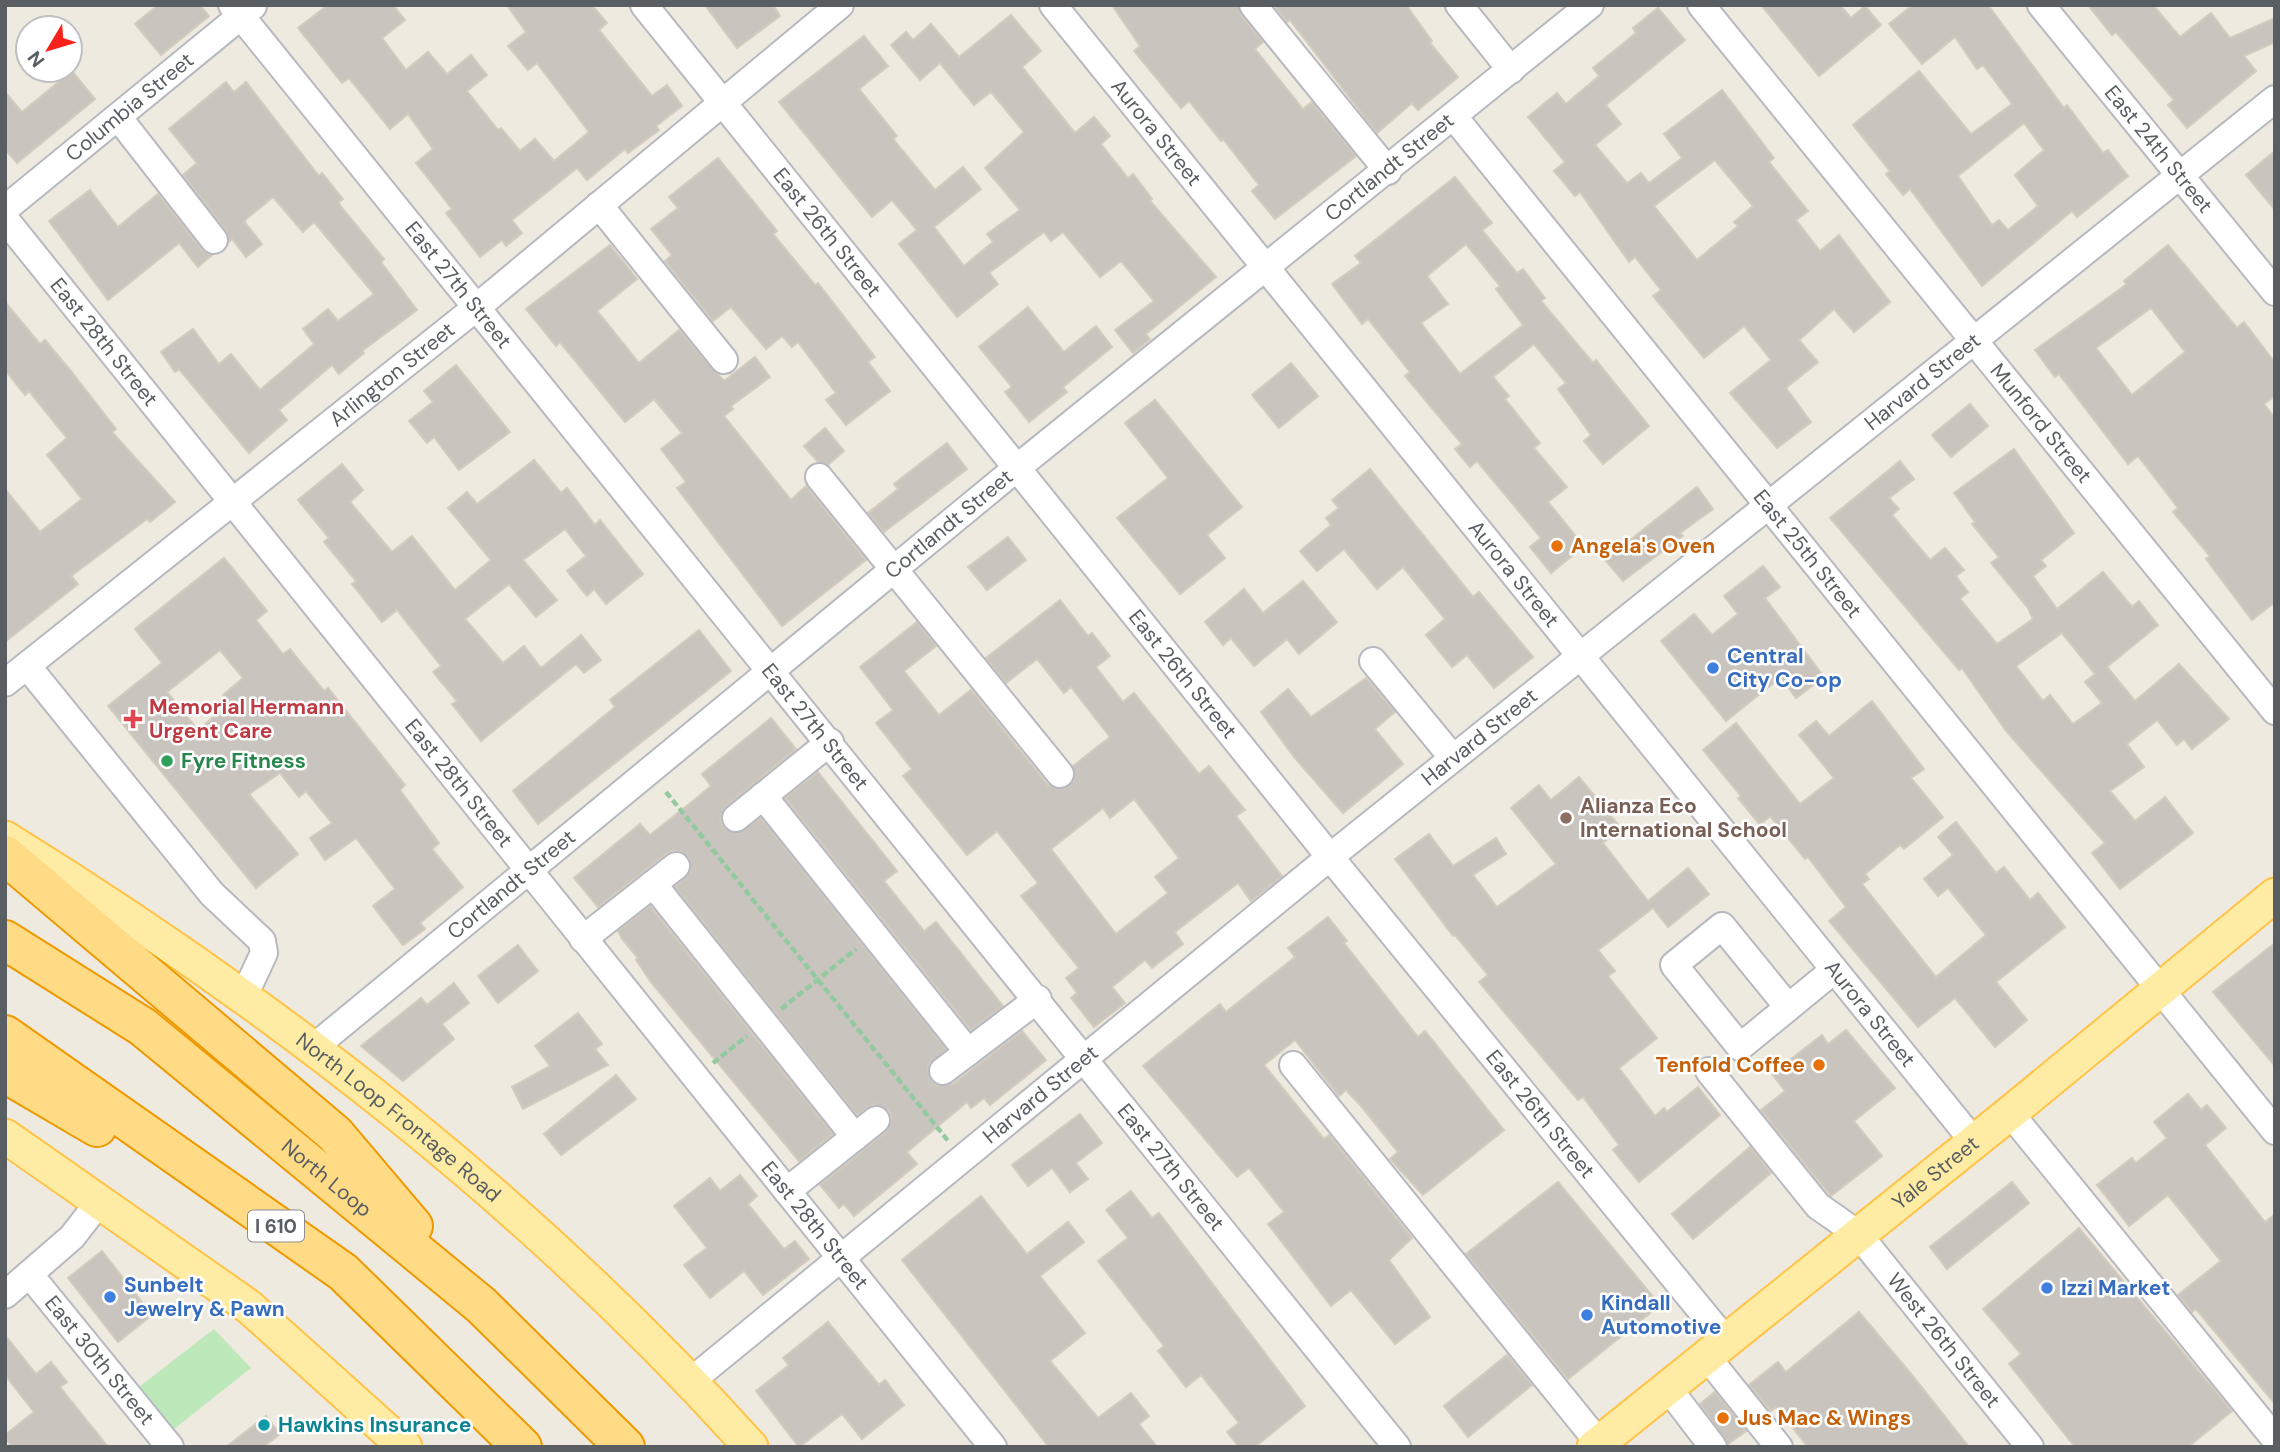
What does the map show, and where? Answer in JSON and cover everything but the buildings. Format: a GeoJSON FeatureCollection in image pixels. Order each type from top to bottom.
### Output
{"type":"FeatureCollection","features":[{"type":"Feature","properties":{"kind":"highway"},"geometry":{"type":"LineString","coordinates":[[5,855],[335,1134],[481,1305]]}},
{"type":"Feature","properties":{"kind":"highway","name":"North Loop"},"geometry":{"type":"LineString","coordinates":[[5,940],[143,1027],[481,1305],[625,1447]]}},
{"type":"Feature","properties":{"kind":"highway","name":"I 610"},"geometry":{"type":"LineString","coordinates":[[5,1035],[342,1272],[522,1447]]}},
{"type":"Feature","properties":{"kind":"highway"},"geometry":{"type":"LineString","coordinates":[[5,1073],[342,1272]]}},
{"type":"Feature","properties":{"kind":"main road","name":"North Loop Frontage Road"},"geometry":{"type":"LineString","coordinates":[[5,838],[244,996],[492,1189],[691,1381],[751,1447]]}},
{"type":"Feature","properties":{"kind":"main road","name":"Yale Street"},"geometry":{"type":"LineString","coordinates":[[1596,1445],[2010,1113],[2275,895]]}},
{"type":"Feature","properties":{"kind":"main road"},"geometry":{"type":"LineString","coordinates":[[5,1136],[248,1306],[405,1447]]}},
{"type":"Feature","properties":{"kind":"street","name":"East 26th Street"},"geometry":{"type":"LineString","coordinates":[[644,5],[720,103],[1018,467],[1717,1349],[1779,1447]]}},
{"type":"Feature","properties":{"kind":"street","name":"Arlington Street"},"geometry":{"type":"LineString","coordinates":[[5,683],[477,307],[840,5]]}},
{"type":"Feature","properties":{"kind":"street","name":"Aurora Street"},"geometry":{"type":"LineString","coordinates":[[1053,5],[1974,1142]]}},
{"type":"Feature","properties":{"kind":"street"},"geometry":{"type":"LineString","coordinates":[[1253,5],[1388,171]]}},
{"type":"Feature","properties":{"kind":"street"},"geometry":{"type":"LineString","coordinates":[[1459,5],[1511,71]]}},
{"type":"Feature","properties":{"kind":"street","name":"Cortlandt Street"},"geometry":{"type":"LineString","coordinates":[[313,1048],[1018,467],[1388,171],[1590,5]]}},
{"type":"Feature","properties":{"kind":"street","name":"Munford Street"},"geometry":{"type":"LineString","coordinates":[[1701,5],[2275,711]]}},
{"type":"Feature","properties":{"kind":"street","name":"East 24th Street"},"geometry":{"type":"LineString","coordinates":[[2041,5],[2275,292]]}},
{"type":"Feature","properties":{"kind":"street","name":"Columbia Street"},"geometry":{"type":"LineString","coordinates":[[5,209],[118,117],[243,9]]}},
{"type":"Feature","properties":{"kind":"street","name":"East 27th Street"},"geometry":{"type":"LineString","coordinates":[[243,9],[477,307],[1086,1058],[1397,1447]]}},
{"type":"Feature","properties":{"kind":"street","name":"Harvard Street"},"geometry":{"type":"LineString","coordinates":[[691,1381],[1329,857],[2275,99]]}},
{"type":"Feature","properties":{"kind":"street"},"geometry":{"type":"LineString","coordinates":[[118,117],[214,240]]}},
{"type":"Feature","properties":{"kind":"street","name":"East 25th Street"},"geometry":{"type":"LineString","coordinates":[[1454,117],[2275,1131]]}},
{"type":"Feature","properties":{"kind":"street"},"geometry":{"type":"LineString","coordinates":[[599,205],[724,360]]}},
{"type":"Feature","properties":{"kind":"street","name":"East 28th Street"},"geometry":{"type":"LineString","coordinates":[[5,219],[993,1447]]}},
{"type":"Feature","properties":{"kind":"street"},"geometry":{"type":"LineString","coordinates":[[819,477],[1060,774]]}},
{"type":"Feature","properties":{"kind":"street"},"geometry":{"type":"LineString","coordinates":[[1373,661],[1453,758]]}},
{"type":"Feature","properties":{"kind":"street"},"geometry":{"type":"LineString","coordinates":[[28,667],[212,894],[262,941],[264,953],[244,996]]}},
{"type":"Feature","properties":{"kind":"street"},"geometry":{"type":"LineString","coordinates":[[736,818],[830,743]]}},
{"type":"Feature","properties":{"kind":"street"},"geometry":{"type":"LineString","coordinates":[[763,796],[968,1052]]}},
{"type":"Feature","properties":{"kind":"street"},"geometry":{"type":"LineString","coordinates":[[583,939],[676,866]]}},
{"type":"Feature","properties":{"kind":"street"},"geometry":{"type":"LineString","coordinates":[[653,884],[855,1137]]}},
{"type":"Feature","properties":{"kind":"street"},"geometry":{"type":"LineString","coordinates":[[1788,1007],[1722,926],[1674,965],[1740,1046],[1834,970]]}},
{"type":"Feature","properties":{"kind":"street"},"geometry":{"type":"LineString","coordinates":[[943,1071],[1038,999]]}},
{"type":"Feature","properties":{"kind":"street"},"geometry":{"type":"LineString","coordinates":[[1293,1065],[1596,1445]]}},
{"type":"Feature","properties":{"kind":"street","name":"West 26th Street"},"geometry":{"type":"LineString","coordinates":[[1709,1070],[1818,1206],[1858,1234],[2030,1447]]}},
{"type":"Feature","properties":{"kind":"street"},"geometry":{"type":"LineString","coordinates":[[2010,1113],[2275,1439]]}},
{"type":"Feature","properties":{"kind":"street"},"geometry":{"type":"LineString","coordinates":[[787,1191],[876,1120]]}},
{"type":"Feature","properties":{"kind":"street"},"geometry":{"type":"LineString","coordinates":[[5,1295],[72,1237],[100,1201]]}},
{"type":"Feature","properties":{"kind":"street","name":"East 30th Street"},"geometry":{"type":"LineString","coordinates":[[30,1275],[170,1447]]}},
{"type":"Feature","properties":{"kind":"street"},"geometry":{"type":"LineString","coordinates":[[1668,1388],[1713,1447]]}},
{"type":"Feature","properties":{"kind":"path"},"geometry":{"type":"LineString","coordinates":[[666,792],[951,1145]]}},
{"type":"Feature","properties":{"kind":"green space"},"geometry":{"type":"Polygon","coordinates":[[[214,1329],[251,1368],[174,1429],[139,1387],[214,1329]]]}},
{"type":"Feature","properties":{"kind":"place","name":"Angela's Oven"},"geometry":{"type":"Point","coordinates":[1557,546]}},
{"type":"Feature","properties":{"kind":"place","name":"Central City Co-op"},"geometry":{"type":"Point","coordinates":[1713,668]}},
{"type":"Feature","properties":{"kind":"place","name":"Memorial Hermann Urgent Care"},"geometry":{"type":"Point","coordinates":[133,719]}},
{"type":"Feature","properties":{"kind":"place","name":"Fyre Fitness"},"geometry":{"type":"Point","coordinates":[167,761]}},
{"type":"Feature","properties":{"kind":"place","name":"Alianza Eco International School"},"geometry":{"type":"Point","coordinates":[1566,818]}},
{"type":"Feature","properties":{"kind":"place","name":"Tenfold Coffee"},"geometry":{"type":"Point","coordinates":[1819,1065]}},
{"type":"Feature","properties":{"kind":"place","name":"Izzi Market"},"geometry":{"type":"Point","coordinates":[2047,1288]}},
{"type":"Feature","properties":{"kind":"place","name":"Sunbelt Jewelry & Pawn"},"geometry":{"type":"Point","coordinates":[110,1297]}},
{"type":"Feature","properties":{"kind":"place","name":"Kindall Automotive"},"geometry":{"type":"Point","coordinates":[1587,1315]}},
{"type":"Feature","properties":{"kind":"place","name":"Jus Mac & Wings"},"geometry":{"type":"Point","coordinates":[1723,1418]}},
{"type":"Feature","properties":{"kind":"place","name":"Hawkins Insurance"},"geometry":{"type":"Point","coordinates":[264,1425]}}]}
